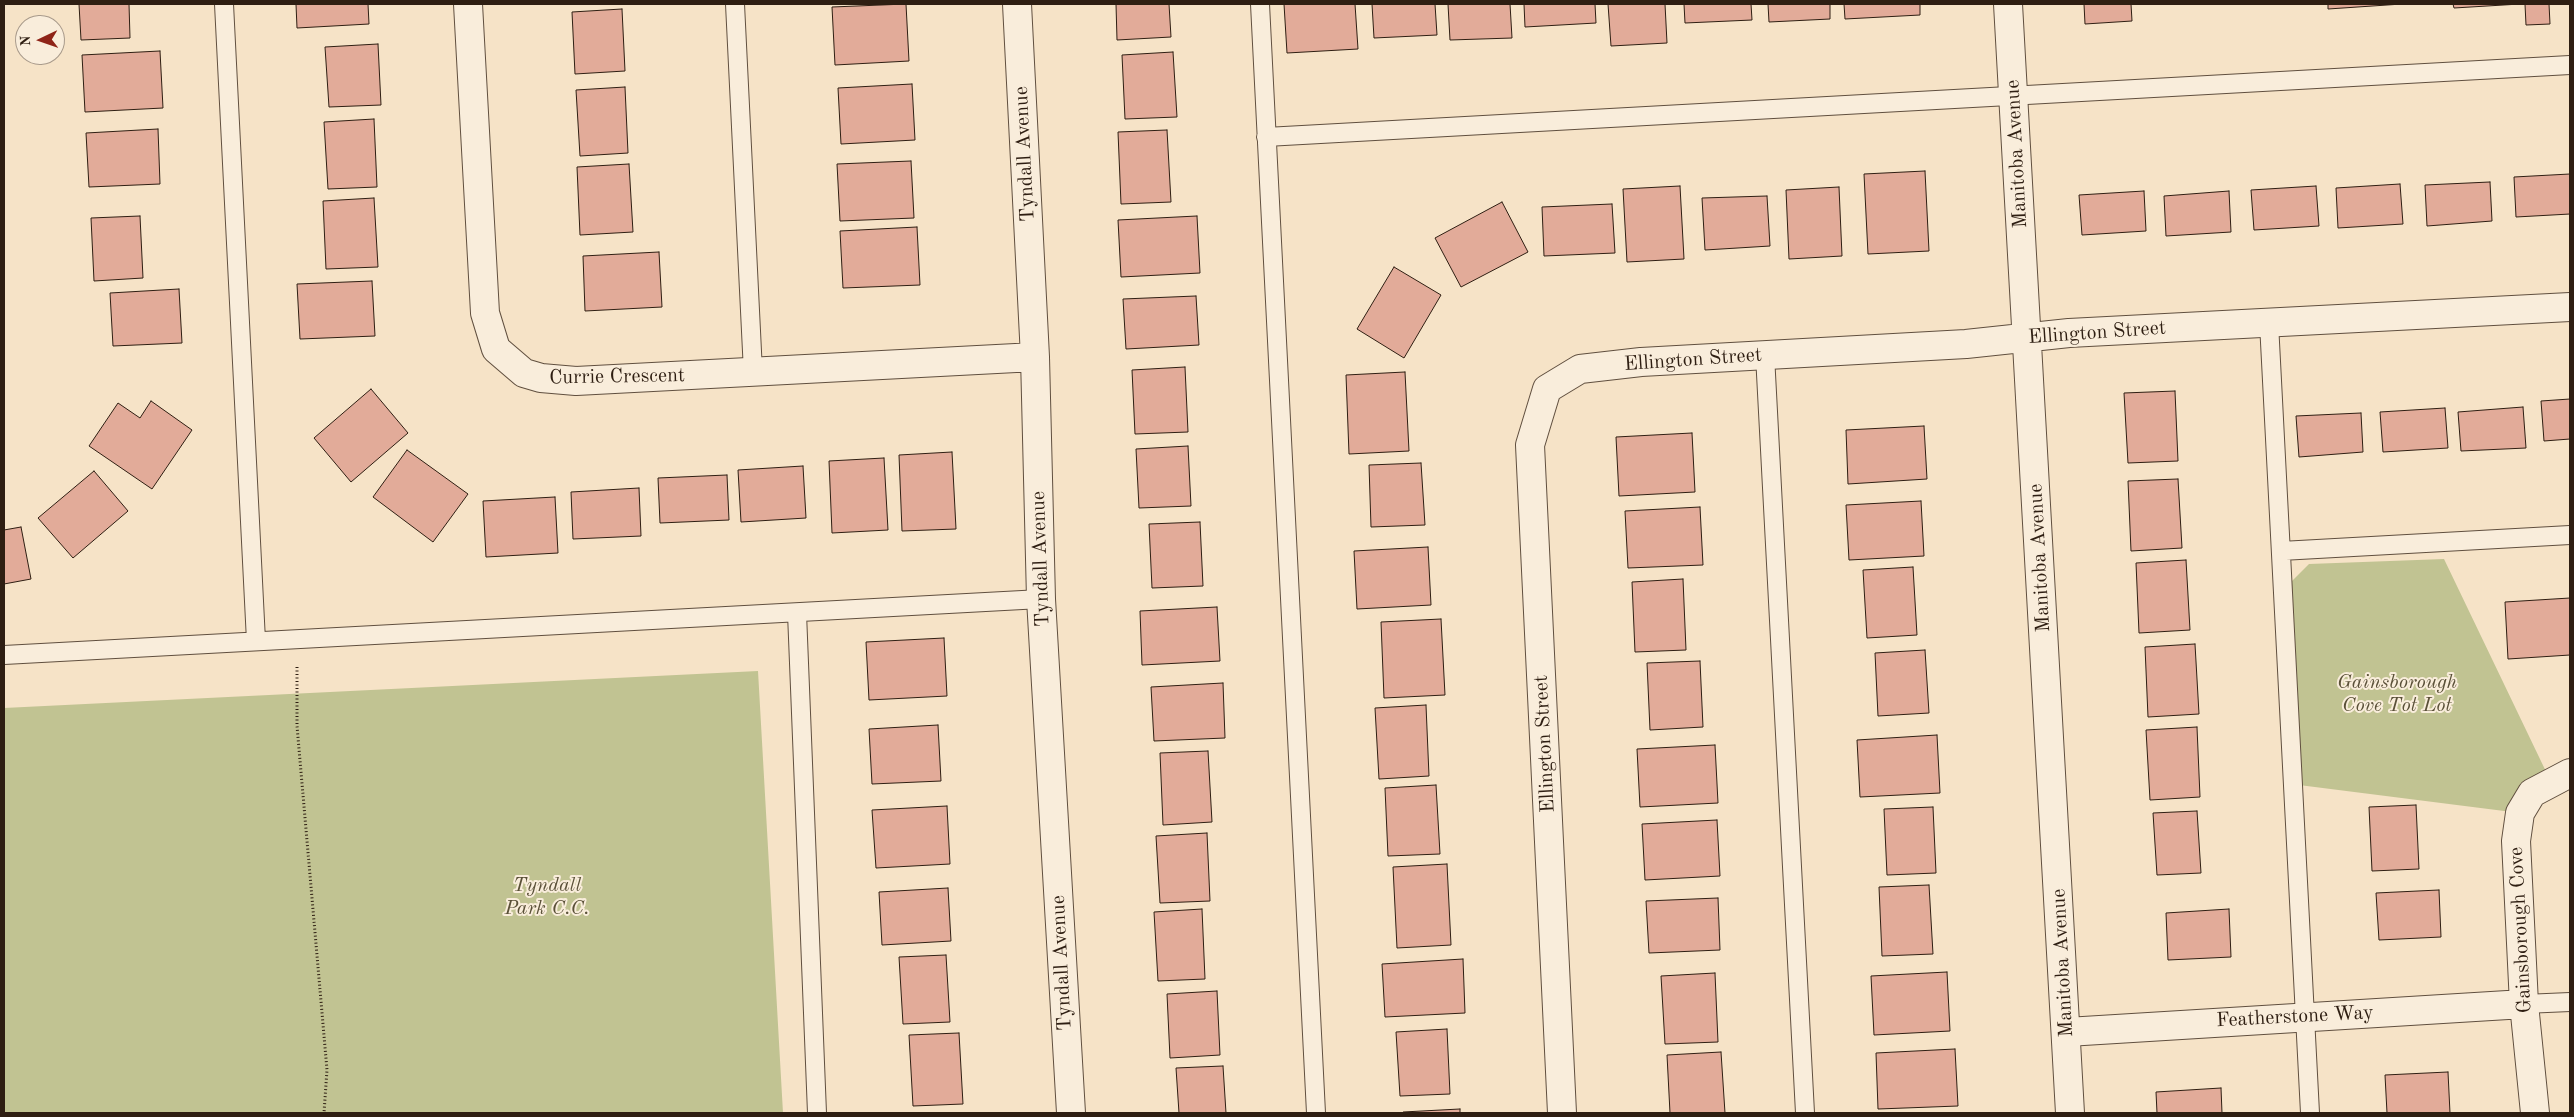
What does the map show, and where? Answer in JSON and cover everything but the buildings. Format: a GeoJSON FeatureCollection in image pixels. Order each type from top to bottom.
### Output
{"type":"FeatureCollection","features":[{"type":"Feature","properties":{"kind":"street","name":"Currie Crescent"},"geometry":{"type":"LineString","coordinates":[[468,4],[486,313],[496,349],[524,373],[540,378],[576,381],[1035,357]]}},
{"type":"Feature","properties":{"kind":"street","name":"Tyndall Avenue"},"geometry":{"type":"LineString","coordinates":[[1017,4],[1035,357],[1041,599],[1071,1113]]}},
{"type":"Feature","properties":{"kind":"street","name":"Manitoba Avenue"},"geometry":{"type":"LineString","coordinates":[[2008,4],[2067,1032],[2070,1113]]}},
{"type":"Feature","properties":{"kind":"street","name":"Ellington Street"},"geometry":{"type":"LineString","coordinates":[[1562,1113],[1530,445],[1547,389],[1580,369],[1640,362],[1966,344],[2027,338],[2269,323],[2570,307]]}},
{"type":"Feature","properties":{"kind":"street","name":"Gainsborough Cove"},"geometry":{"type":"LineString","coordinates":[[2535,1113],[2524,1004],[2516,841],[2520,814],[2532,793],[2570,773]]}},
{"type":"Feature","properties":{"kind":"street","name":"Featherstone Way"},"geometry":{"type":"LineString","coordinates":[[2067,1032],[2524,1004]]}},
{"type":"Feature","properties":{"kind":"lane"},"geometry":{"type":"LineString","coordinates":[[224,4],[256,641]]}},
{"type":"Feature","properties":{"kind":"lane"},"geometry":{"type":"LineString","coordinates":[[735,4],[753,372]]}},
{"type":"Feature","properties":{"kind":"lane"},"geometry":{"type":"LineString","coordinates":[[1260,4],[1316,1113]]}},
{"type":"Feature","properties":{"kind":"lane"},"geometry":{"type":"LineString","coordinates":[[1266,137],[2570,65]]}},
{"type":"Feature","properties":{"kind":"lane"},"geometry":{"type":"LineString","coordinates":[[2269,323],[2307,1016],[2310,1113]]}},
{"type":"Feature","properties":{"kind":"lane"},"geometry":{"type":"LineString","coordinates":[[1765,354],[1805,1113]]}},
{"type":"Feature","properties":{"kind":"lane"},"geometry":{"type":"LineString","coordinates":[[2281,551],[2570,535]]}},
{"type":"Feature","properties":{"kind":"lane"},"geometry":{"type":"LineString","coordinates":[[4,655],[1041,599]]}},
{"type":"Feature","properties":{"kind":"lane"},"geometry":{"type":"LineString","coordinates":[[797,613],[817,1113]]}},
{"type":"Feature","properties":{"kind":"lane"},"geometry":{"type":"LineString","coordinates":[[2524,1004],[2570,1002]]}},
{"type":"Feature","properties":{"kind":"path"},"geometry":{"type":"LineString","coordinates":[[295,639],[299,692],[297,726],[327,1070],[324,1113]]}},
{"type":"Feature","properties":{"kind":"green space","name":"Gainsborough Cove Tot Lot"},"geometry":{"type":"Polygon","coordinates":[[[2444,559],[2551,782],[2520,813],[2299,785],[2291,582],[2309,564],[2444,559]]]}},
{"type":"Feature","properties":{"kind":"green space","name":"Tyndall Park C.C."},"geometry":{"type":"Polygon","coordinates":[[[758,671],[783,1113],[4,1113],[4,708],[758,671]]]}}]}
